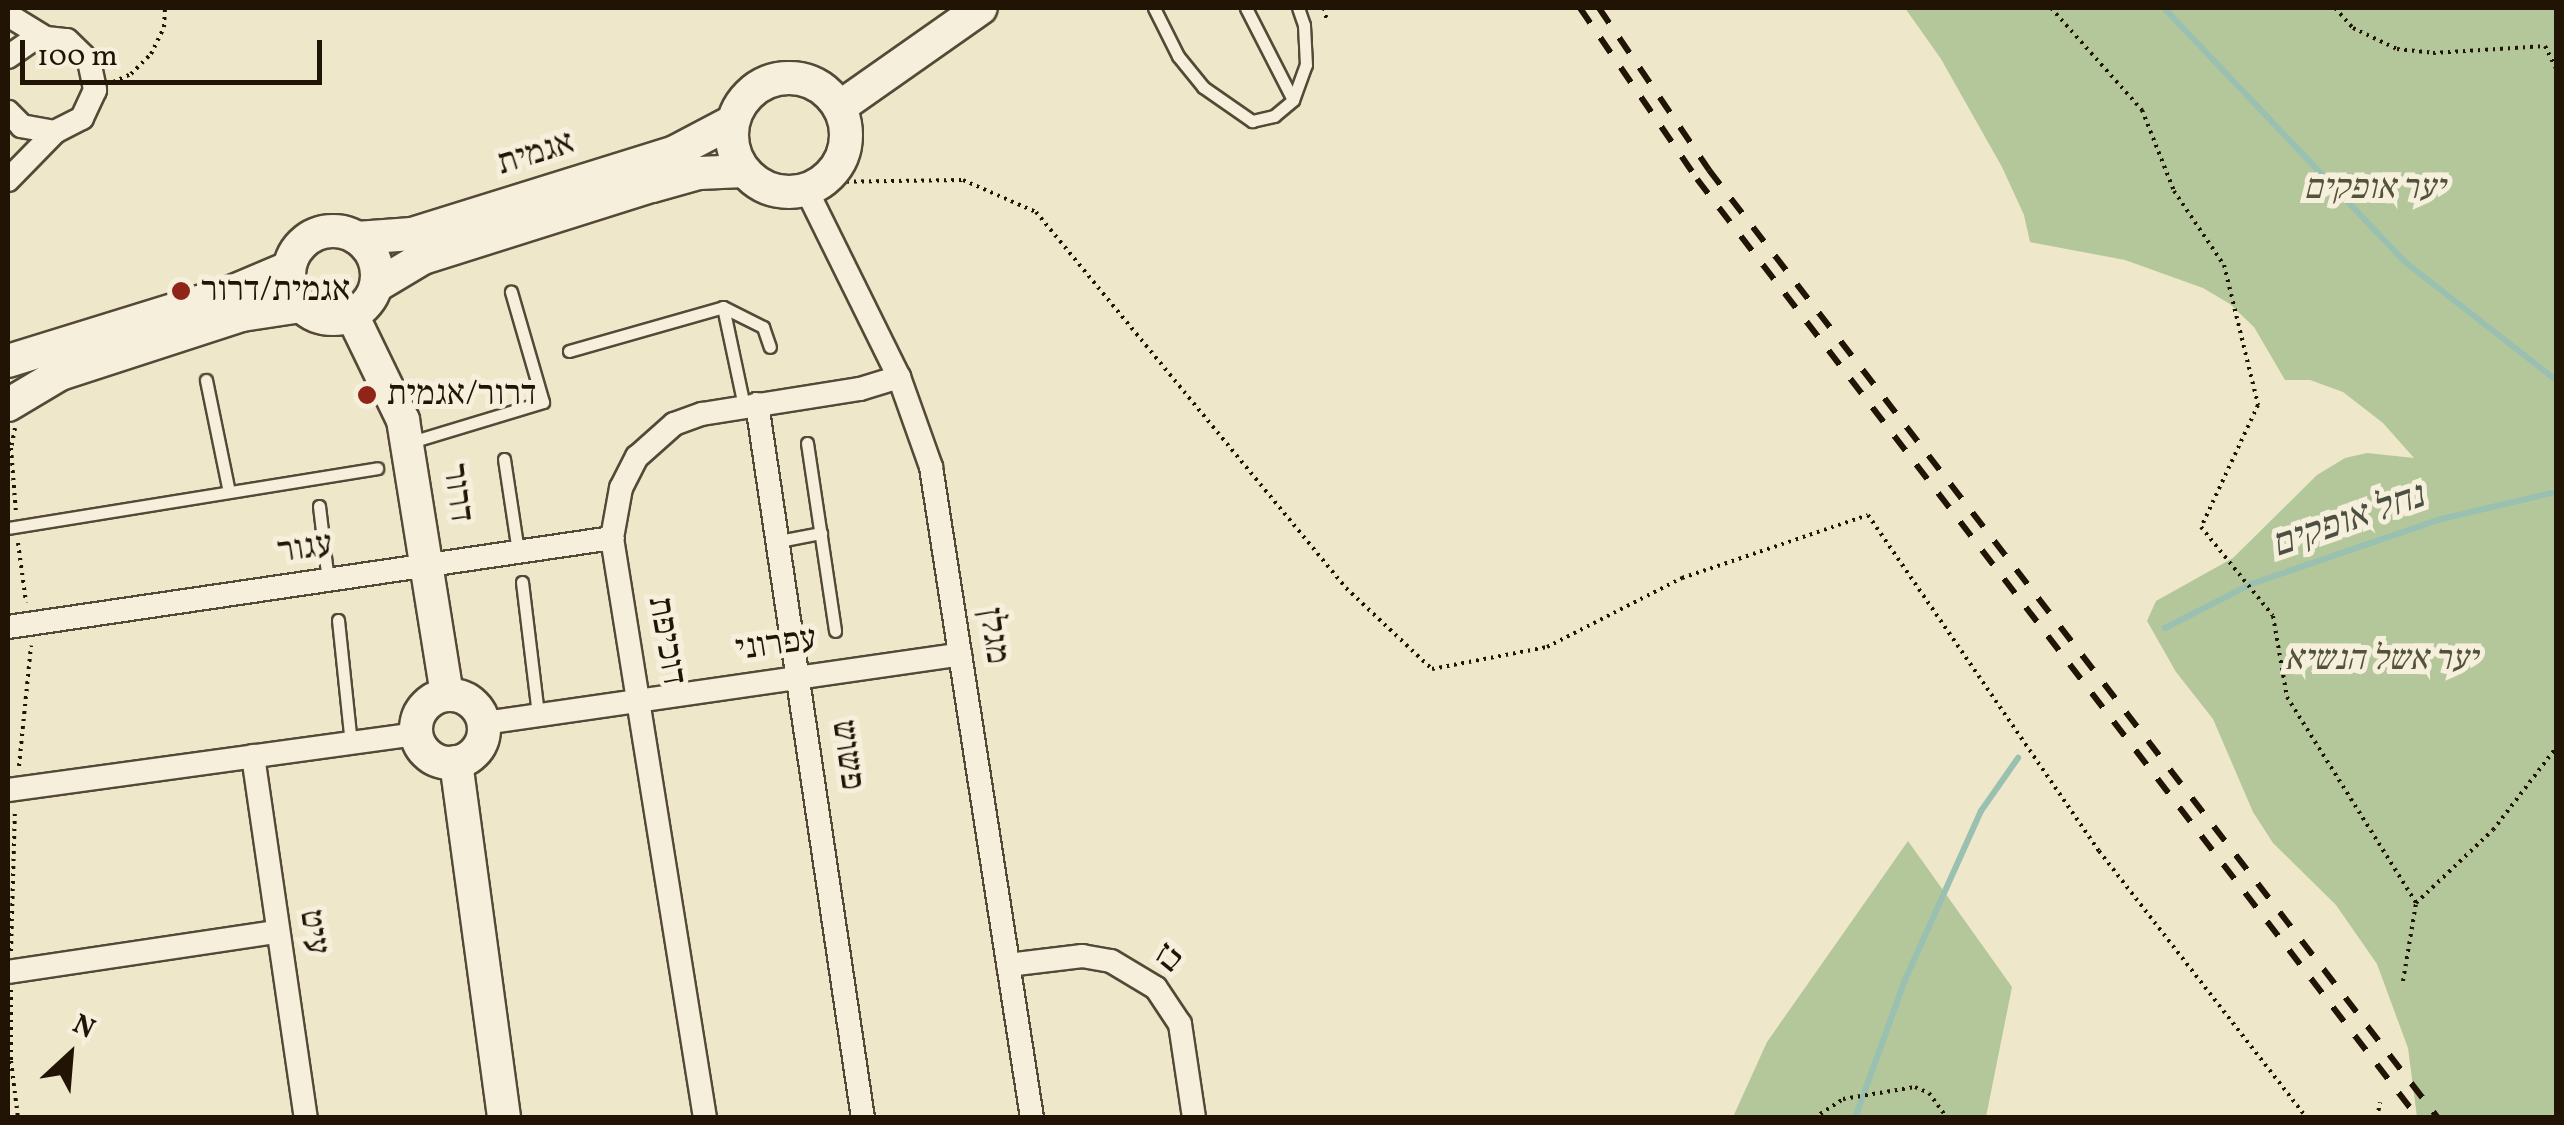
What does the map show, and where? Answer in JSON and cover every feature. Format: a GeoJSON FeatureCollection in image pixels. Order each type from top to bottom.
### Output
{"type":"FeatureCollection","features":[{"type":"Feature","properties":{"kind":"street"},"geometry":{"type":"LineString","coordinates":[[840,107],[981,8]]}},
{"type":"Feature","properties":{"kind":"street"},"geometry":{"type":"LineString","coordinates":[[8,16],[44,37]]}},
{"type":"Feature","properties":{"kind":"street"},"geometry":{"type":"LineString","coordinates":[[8,57],[22,43],[44,37],[67,40],[80,49],[94,75],[95,90],[82,118],[54,132],[8,180]]}},
{"type":"Feature","properties":{"kind":"street"},"geometry":{"type":"LineString","coordinates":[[775,78],[812,82],[840,107],[846,140],[834,171],[814,186],[772,190],[744,171],[732,148],[732,122],[746,95],[775,78]]}},
{"type":"Feature","properties":{"kind":"street"},"geometry":{"type":"LineString","coordinates":[[8,115],[22,126],[54,132]]}},
{"type":"Feature","properties":{"kind":"street","name":"אגמית"},"geometry":{"type":"LineString","coordinates":[[357,238],[412,234],[675,152],[732,122]]}},
{"type":"Feature","properties":{"kind":"street","name":"אגמית"},"geometry":{"type":"LineString","coordinates":[[376,286],[423,258],[652,186],[699,173],[744,171]]}},
{"type":"Feature","properties":{"kind":"street","name":"מגלן"},"geometry":{"type":"LineString","coordinates":[[814,186],[899,377],[930,467],[1032,1118]]}},
{"type":"Feature","properties":{"kind":"street"},"geometry":{"type":"LineString","coordinates":[[319,232],[345,232],[357,238],[376,264],[376,286],[367,303],[352,315],[325,318],[301,306],[288,282],[288,268],[298,246],[319,232]]}},
{"type":"Feature","properties":{"kind":"street"},"geometry":{"type":"LineString","coordinates":[[8,361],[234,291],[288,268]]}},
{"type":"Feature","properties":{"kind":"street"},"geometry":{"type":"LineString","coordinates":[[8,404],[60,374],[242,315],[301,306]]}},
{"type":"Feature","properties":{"kind":"street","name":"דרור"},"geometry":{"type":"LineString","coordinates":[[352,315],[403,420],[447,695]]}},
{"type":"Feature","properties":{"kind":"street","name":"דוכיפת"},"geometry":{"type":"LineString","coordinates":[[705,1118],[612,538],[622,488],[636,457],[656,436],[702,414],[860,389],[899,377]]}},
{"type":"Feature","properties":{"kind":"street","name":"פשוש"},"geometry":{"type":"LineString","coordinates":[[751,405],[801,677],[863,1118]]}},
{"type":"Feature","properties":{"kind":"street","name":"עגור"},"geometry":{"type":"LineString","coordinates":[[8,627],[612,538]]}},
{"type":"Feature","properties":{"kind":"street","name":"עפרוני"},"geometry":{"type":"LineString","coordinates":[[484,723],[960,654]]}},
{"type":"Feature","properties":{"kind":"street"},"geometry":{"type":"LineString","coordinates":[[447,695],[475,705],[484,723],[481,744],[456,762],[431,756],[417,734],[420,713],[436,698],[447,695]]}},
{"type":"Feature","properties":{"kind":"street"},"geometry":{"type":"LineString","coordinates":[[8,790],[417,734]]}},
{"type":"Feature","properties":{"kind":"street","name":"עיט"},"geometry":{"type":"LineString","coordinates":[[253,756],[306,1118]]}},
{"type":"Feature","properties":{"kind":"street"},"geometry":{"type":"LineString","coordinates":[[456,762],[504,1118]]}},
{"type":"Feature","properties":{"kind":"street"},"geometry":{"type":"LineString","coordinates":[[8,972],[277,932]]}},
{"type":"Feature","properties":{"kind":"street","name":"בז"},"geometry":{"type":"LineString","coordinates":[[1008,965],[1082,956],[1111,961],[1156,988],[1180,1024],[1194,1118]]}},
{"type":"Feature","properties":{"kind":"lane"},"geometry":{"type":"LineString","coordinates":[[1154,8],[1178,56],[1224,106],[1252,121],[1274,116],[1293,100],[1306,65],[1304,25],[1298,8]]}},
{"type":"Feature","properties":{"kind":"lane"},"geometry":{"type":"LineString","coordinates":[[1246,8],[1293,100]]}},
{"type":"Feature","properties":{"kind":"lane"},"geometry":{"type":"LineString","coordinates":[[408,443],[544,402],[511,292]]}},
{"type":"Feature","properties":{"kind":"lane"},"geometry":{"type":"LineString","coordinates":[[722,307],[751,405]]}},
{"type":"Feature","properties":{"kind":"lane"},"geometry":{"type":"LineString","coordinates":[[569,351],[722,307],[762,326],[770,347]]}},
{"type":"Feature","properties":{"kind":"lane"},"geometry":{"type":"LineString","coordinates":[[206,380],[229,492]]}},
{"type":"Feature","properties":{"kind":"lane"},"geometry":{"type":"LineString","coordinates":[[808,443],[835,631]]}},
{"type":"Feature","properties":{"kind":"lane"},"geometry":{"type":"LineString","coordinates":[[504,459],[518,552]]}},
{"type":"Feature","properties":{"kind":"lane"},"geometry":{"type":"LineString","coordinates":[[8,528],[377,468]]}},
{"type":"Feature","properties":{"kind":"lane"},"geometry":{"type":"LineString","coordinates":[[319,506],[328,581]]}},
{"type":"Feature","properties":{"kind":"lane"},"geometry":{"type":"LineString","coordinates":[[779,541],[821,533]]}},
{"type":"Feature","properties":{"kind":"lane"},"geometry":{"type":"LineString","coordinates":[[522,582],[538,715]]}},
{"type":"Feature","properties":{"kind":"lane"},"geometry":{"type":"LineString","coordinates":[[338,620],[352,743]]}},
{"type":"Feature","properties":{"kind":"path"},"geometry":{"type":"LineString","coordinates":[[95,90],[131,74],[151,54],[164,27],[165,8]]}},
{"type":"Feature","properties":{"kind":"path"},"geometry":{"type":"LineString","coordinates":[[1324,8],[1327,22]]}},
{"type":"Feature","properties":{"kind":"path"},"geometry":{"type":"LineString","coordinates":[[2051,8],[2142,110],[2174,191],[2224,265],[2258,406],[2201,528],[2273,616],[2287,696],[2416,903]]}},
{"type":"Feature","properties":{"kind":"path"},"geometry":{"type":"LineString","coordinates":[[2335,8],[2353,28],[2397,48],[2434,53],[2546,46],[2556,70]]}},
{"type":"Feature","properties":{"kind":"path"},"geometry":{"type":"LineString","coordinates":[[814,186],[963,180],[1036,212],[1346,588],[1432,670],[1547,646],[1682,578],[1868,515],[2098,851],[2307,1118]]}},
{"type":"Feature","properties":{"kind":"path"},"geometry":{"type":"LineString","coordinates":[[2403,981],[2416,903],[2493,830],[2556,748]]}},
{"type":"Feature","properties":{"kind":"path"},"geometry":{"type":"LineString","coordinates":[[1814,1118],[1843,1099],[1915,1087],[1930,1093],[1947,1118]]}},
{"type":"Feature","properties":{"kind":"path"},"geometry":{"type":"LineString","coordinates":[[2377,1118],[2380,1102]]}},
{"type":"Feature","properties":{"kind":"green space"},"geometry":{"type":"Polygon","coordinates":[[[1905,8],[2556,8],[2556,1117],[2417,1117],[2408,1048],[2377,964],[2336,905],[2273,843],[2253,812],[2213,719],[2176,672],[2147,621],[2156,601],[2233,558],[2317,475],[2345,458],[2367,453],[2414,458],[2383,423],[2343,392],[2310,380],[2285,380],[2254,327],[2230,304],[2203,288],[2125,260],[2030,242],[2024,215],[2002,167],[1941,59],[1905,8]]]}},
{"type":"Feature","properties":{"kind":"green space"},"geometry":{"type":"Polygon","coordinates":[[[1908,841],[2012,987],[1986,1117],[1733,1117],[1767,1042],[1908,841]]]}},
{"type":"Feature","properties":{"kind":"waterway"},"geometry":{"type":"LineString","coordinates":[[2164,8],[2405,262],[2556,380]]}},
{"type":"Feature","properties":{"kind":"waterway","name":"נחל אופקים"},"geometry":{"type":"LineString","coordinates":[[2165,628],[2251,584],[2441,519],[2556,492]]}},
{"type":"Feature","properties":{"kind":"waterway","name":"נחל אופקים"},"geometry":{"type":"LineString","coordinates":[[1855,1118],[1905,980],[1981,811],[2018,758]]}},
{"type":"Feature","properties":{"kind":"railway"},"geometry":{"type":"LineString","coordinates":[[1580,8],[1697,179],[2418,1118]]}},
{"type":"Feature","properties":{"kind":"railway"},"geometry":{"type":"LineString","coordinates":[[1599,8],[1709,170],[2438,1118]]}},
{"type":"Feature","properties":{"kind":"place","name":"אגמית/דרור"},"geometry":{"type":"Point","coordinates":[181,291]}},
{"type":"Feature","properties":{"kind":"place","name":"דרור/אגמית"},"geometry":{"type":"Point","coordinates":[367,395]}},
{"type":"Feature","properties":{"kind":"park label","name":"יער אופקים"},"geometry":{"type":"Point","coordinates":[2374,189]}},
{"type":"Feature","properties":{"kind":"park label","name":"יער אשל הנשיא"},"geometry":{"type":"Point","coordinates":[2381,660]}}]}
